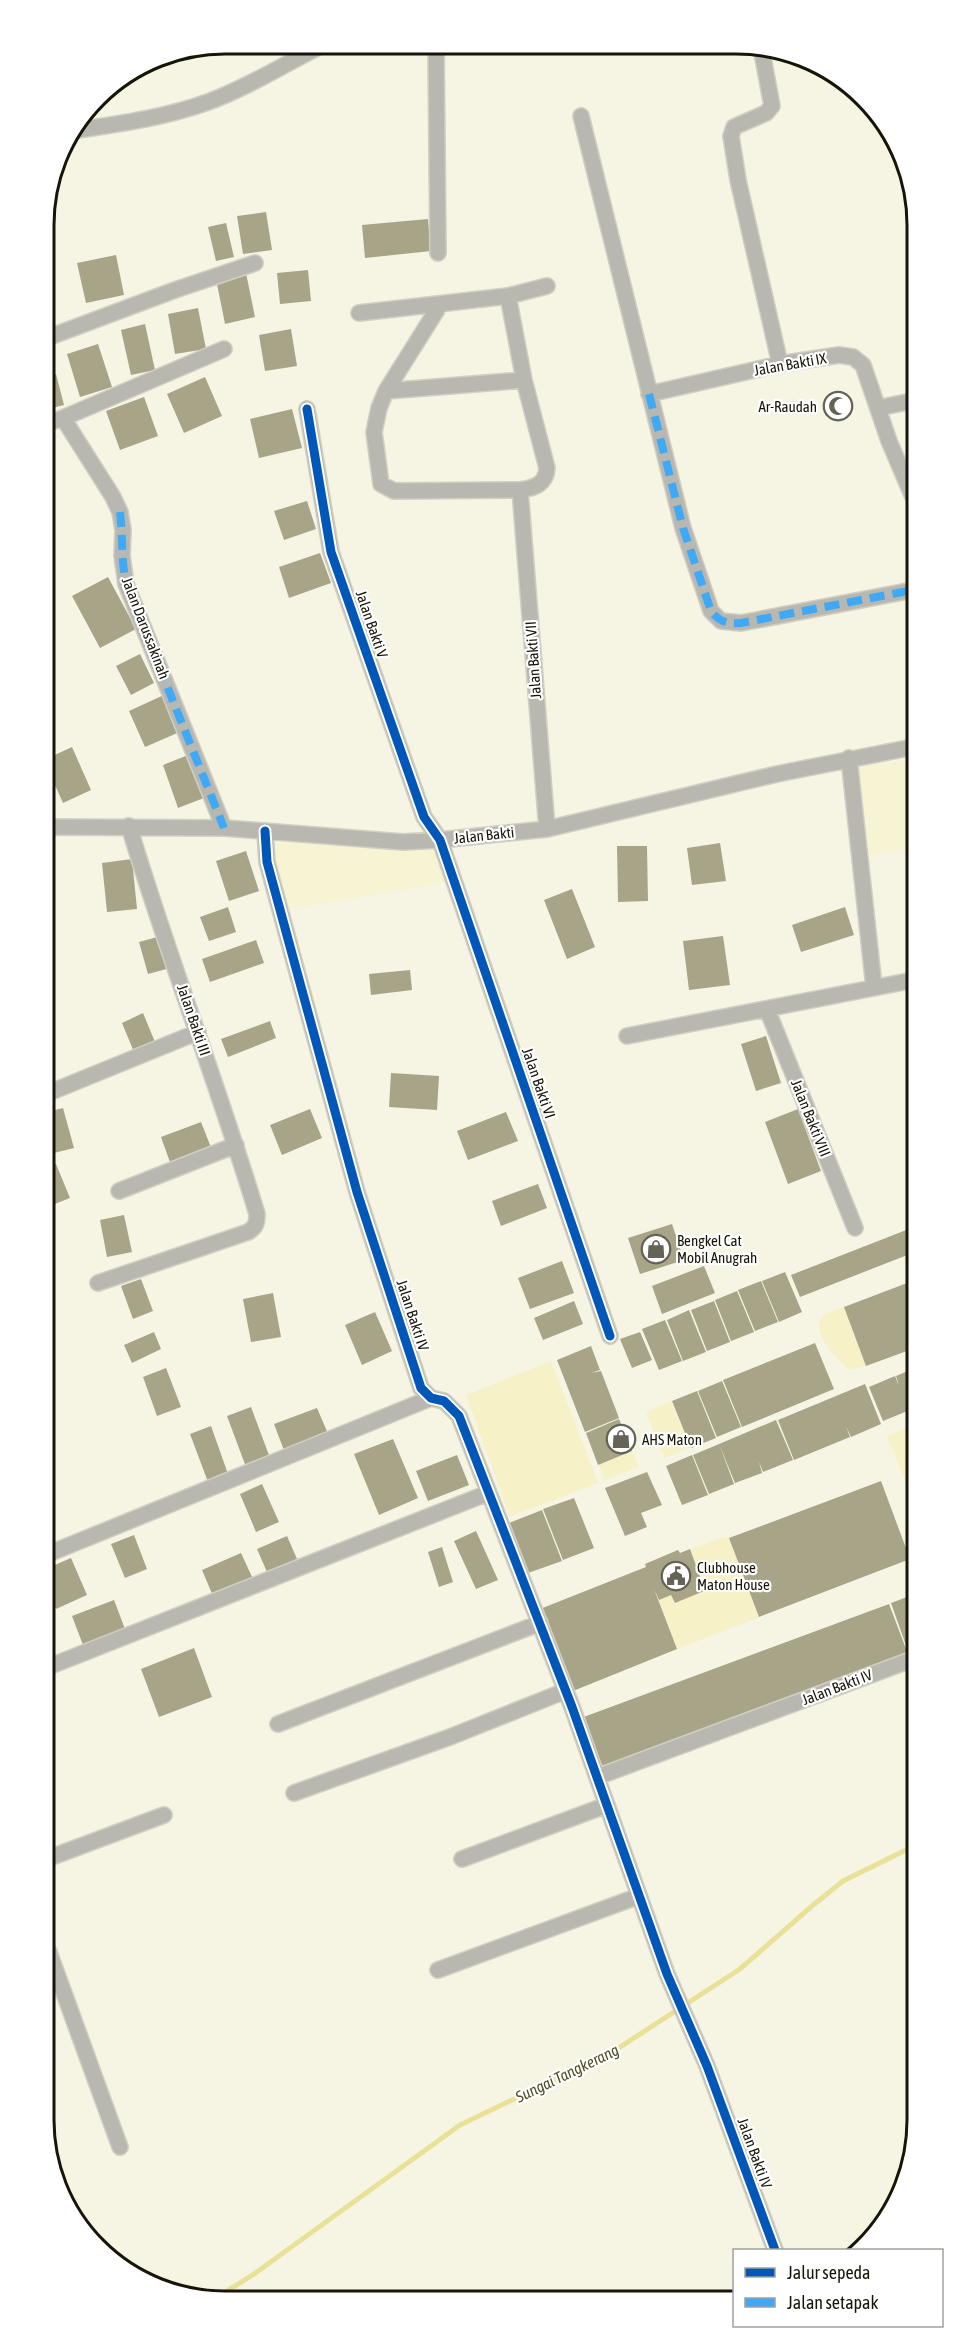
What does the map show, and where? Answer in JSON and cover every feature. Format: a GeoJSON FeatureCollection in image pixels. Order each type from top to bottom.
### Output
{"type":"FeatureCollection","features":[{"type":"Feature","properties":{"kind":"street"},"geometry":{"type":"LineString","coordinates":[[84,129],[144,120],[209,102],[306,54]]}},
{"type":"Feature","properties":{"kind":"street"},"geometry":{"type":"LineString","coordinates":[[436,54],[438,253]]}},
{"type":"Feature","properties":{"kind":"street"},"geometry":{"type":"LineString","coordinates":[[763,56],[772,106],[769,112],[736,125],[732,129],[731,136],[738,180],[780,364]]}},
{"type":"Feature","properties":{"kind":"street"},"geometry":{"type":"LineString","coordinates":[[581,116],[683,528],[711,611],[725,623],[741,622],[907,591]]}},
{"type":"Feature","properties":{"kind":"street"},"geometry":{"type":"LineString","coordinates":[[54,335],[255,263]]}},
{"type":"Feature","properties":{"kind":"street"},"geometry":{"type":"LineString","coordinates":[[359,313],[508,296],[547,286]]}},
{"type":"Feature","properties":{"kind":"street"},"geometry":{"type":"LineString","coordinates":[[440,305],[386,391],[375,420],[374,432],[379,477],[384,487],[394,491],[520,490],[539,485],[545,478],[547,468],[524,380],[508,296]]}},
{"type":"Feature","properties":{"kind":"street"},"geometry":{"type":"LineString","coordinates":[[54,421],[225,349]]}},
{"type":"Feature","properties":{"kind":"street","name":"Jalan Bakti IX"},"geometry":{"type":"LineString","coordinates":[[649,394],[780,364],[839,355],[854,357],[863,365],[889,441],[907,483]]}},
{"type":"Feature","properties":{"kind":"street"},"geometry":{"type":"LineString","coordinates":[[386,391],[524,380]]}},
{"type":"Feature","properties":{"kind":"street"},"geometry":{"type":"LineString","coordinates":[[878,408],[907,402]]}},
{"type":"Feature","properties":{"kind":"street","name":"Jalan Bakti V"},"geometry":{"type":"LineString","coordinates":[[307,409],[331,552],[424,817],[440,840]]}},
{"type":"Feature","properties":{"kind":"street","name":"Jalan Darussakinah"},"geometry":{"type":"LineString","coordinates":[[63,418],[120,512],[126,584],[200,762],[224,828]]}},
{"type":"Feature","properties":{"kind":"street","name":"Jalan Bakti VII"},"geometry":{"type":"LineString","coordinates":[[520,490],[547,829]]}},
{"type":"Feature","properties":{"kind":"street","name":"Jalan Bakti"},"geometry":{"type":"LineString","coordinates":[[54,826],[224,828],[403,842],[440,840],[547,829],[849,758],[907,748]]}},
{"type":"Feature","properties":{"kind":"street"},"geometry":{"type":"LineString","coordinates":[[849,758],[874,987]]}},
{"type":"Feature","properties":{"kind":"street","name":"Jalan Bakti III"},"geometry":{"type":"LineString","coordinates":[[98,1283],[248,1232],[256,1226],[258,1214],[153,905],[129,826]]}},
{"type":"Feature","properties":{"kind":"street","name":"Jalan Bakti IV"},"geometry":{"type":"LineString","coordinates":[[265,831],[267,862],[357,1192],[421,1388],[431,1398],[444,1401],[459,1416],[565,1690],[667,1974],[707,2067],[775,2249]]}},
{"type":"Feature","properties":{"kind":"street","name":"Jalan Bakti VI"},"geometry":{"type":"LineString","coordinates":[[440,840],[610,1336]]}},
{"type":"Feature","properties":{"kind":"street"},"geometry":{"type":"LineString","coordinates":[[627,1036],[907,981]]}},
{"type":"Feature","properties":{"kind":"street","name":"Jalan Bakti VIII"},"geometry":{"type":"LineString","coordinates":[[766,1009],[855,1228]]}},
{"type":"Feature","properties":{"kind":"street"},"geometry":{"type":"LineString","coordinates":[[54,1091],[198,1032]]}},
{"type":"Feature","properties":{"kind":"street"},"geometry":{"type":"LineString","coordinates":[[119,1191],[236,1145]]}},
{"type":"Feature","properties":{"kind":"street"},"geometry":{"type":"LineString","coordinates":[[54,1552],[431,1398]]}},
{"type":"Feature","properties":{"kind":"street"},"geometry":{"type":"LineString","coordinates":[[54,1665],[488,1493]]}},
{"type":"Feature","properties":{"kind":"street"},"geometry":{"type":"LineString","coordinates":[[278,1724],[540,1623]]}},
{"type":"Feature","properties":{"kind":"street","name":"Jalan Bakti IV"},"geometry":{"type":"LineString","coordinates":[[597,1777],[907,1661]]}},
{"type":"Feature","properties":{"kind":"street"},"geometry":{"type":"LineString","coordinates":[[294,1793],[450,1737],[565,1690]]}},
{"type":"Feature","properties":{"kind":"street"},"geometry":{"type":"LineString","coordinates":[[462,1859],[607,1805]]}},
{"type":"Feature","properties":{"kind":"street"},"geometry":{"type":"LineString","coordinates":[[54,1856],[164,1815]]}},
{"type":"Feature","properties":{"kind":"street"},"geometry":{"type":"LineString","coordinates":[[438,1970],[639,1896]]}},
{"type":"Feature","properties":{"kind":"street"},"geometry":{"type":"LineString","coordinates":[[54,1966],[120,2147]]}},
{"type":"Feature","properties":{"kind":"shaded area"},"geometry":{"type":"Polygon","coordinates":[[[907,761],[907,849],[870,855],[858,767],[907,761]]]}},
{"type":"Feature","properties":{"kind":"shaded area"},"geometry":{"type":"Polygon","coordinates":[[[272,842],[435,847],[446,883],[288,909],[272,842]]]}},
{"type":"Feature","properties":{"kind":"shaded area"},"geometry":{"type":"Polygon","coordinates":[[[844,1307],[866,1366],[850,1370],[826,1344],[819,1328],[826,1314],[844,1307]]]}},
{"type":"Feature","properties":{"kind":"shaded area"},"geometry":{"type":"Polygon","coordinates":[[[551,1361],[598,1483],[510,1517],[466,1395],[551,1361]]]}},
{"type":"Feature","properties":{"kind":"shaded area"},"geometry":{"type":"Polygon","coordinates":[[[671,1401],[690,1448],[664,1458],[646,1412],[671,1401]]]}},
{"type":"Feature","properties":{"kind":"shaded area"},"geometry":{"type":"Polygon","coordinates":[[[907,1428],[907,1484],[887,1436],[907,1428]]]}},
{"type":"Feature","properties":{"kind":"shaded area"},"geometry":{"type":"Polygon","coordinates":[[[632,1451],[639,1467],[605,1480],[599,1465],[632,1451]]]}},
{"type":"Feature","properties":{"kind":"shaded area"},"geometry":{"type":"Polygon","coordinates":[[[724,1537],[729,1538],[759,1617],[677,1649],[658,1600],[671,1595],[675,1603],[709,1589],[705,1578],[701,1579],[690,1549],[724,1537]]]}},
{"type":"Feature","properties":{"kind":"building"},"geometry":{"type":"Polygon","coordinates":[[[266,212],[272,250],[243,254],[237,216],[266,212]]]}},
{"type":"Feature","properties":{"kind":"building"},"geometry":{"type":"Polygon","coordinates":[[[428,219],[431,251],[365,258],[362,225],[428,219]]]}},
{"type":"Feature","properties":{"kind":"building"},"geometry":{"type":"Polygon","coordinates":[[[226,223],[234,257],[216,261],[208,227],[226,223]]]}},
{"type":"Feature","properties":{"kind":"building"},"geometry":{"type":"Polygon","coordinates":[[[116,255],[124,295],[86,303],[77,263],[116,255]]]}},
{"type":"Feature","properties":{"kind":"building"},"geometry":{"type":"Polygon","coordinates":[[[308,270],[311,301],[280,304],[277,273],[308,270]]]}},
{"type":"Feature","properties":{"kind":"building"},"geometry":{"type":"Polygon","coordinates":[[[246,273],[255,317],[225,324],[216,279],[246,273]]]}},
{"type":"Feature","properties":{"kind":"building"},"geometry":{"type":"Polygon","coordinates":[[[198,308],[206,349],[175,354],[168,314],[198,308]]]}},
{"type":"Feature","properties":{"kind":"building"},"geometry":{"type":"Polygon","coordinates":[[[145,324],[155,370],[131,375],[121,330],[145,324]]]}},
{"type":"Feature","properties":{"kind":"building"},"geometry":{"type":"Polygon","coordinates":[[[291,329],[297,366],[265,371],[259,335],[291,329]]]}},
{"type":"Feature","properties":{"kind":"building"},"geometry":{"type":"Polygon","coordinates":[[[98,344],[112,387],[80,397],[67,354],[98,344]]]}},
{"type":"Feature","properties":{"kind":"building"},"geometry":{"type":"Polygon","coordinates":[[[54,374],[56,374],[64,405],[54,408],[54,374]]]}},
{"type":"Feature","properties":{"kind":"building"},"geometry":{"type":"Polygon","coordinates":[[[205,377],[222,416],[184,433],[167,394],[205,377]]]}},
{"type":"Feature","properties":{"kind":"building"},"geometry":{"type":"Polygon","coordinates":[[[144,397],[158,436],[120,450],[106,411],[144,397]]]}},
{"type":"Feature","properties":{"kind":"building"},"geometry":{"type":"Polygon","coordinates":[[[292,409],[302,448],[259,458],[250,419],[292,409]]]}},
{"type":"Feature","properties":{"kind":"building"},"geometry":{"type":"Polygon","coordinates":[[[307,501],[316,529],[284,540],[274,511],[307,501]]]}},
{"type":"Feature","properties":{"kind":"building"},"geometry":{"type":"Polygon","coordinates":[[[320,553],[331,583],[289,598],[279,567],[320,553]]]}},
{"type":"Feature","properties":{"kind":"building"},"geometry":{"type":"Polygon","coordinates":[[[108,577],[136,629],[100,648],[72,596],[108,577]]]}},
{"type":"Feature","properties":{"kind":"building"},"geometry":{"type":"Polygon","coordinates":[[[140,654],[154,683],[131,695],[116,666],[140,654]]]}},
{"type":"Feature","properties":{"kind":"building"},"geometry":{"type":"Polygon","coordinates":[[[166,694],[182,731],[145,747],[129,711],[166,694]]]}},
{"type":"Feature","properties":{"kind":"building"},"geometry":{"type":"Polygon","coordinates":[[[72,747],[91,790],[63,803],[54,783],[54,755],[72,747]]]}},
{"type":"Feature","properties":{"kind":"building"},"geometry":{"type":"Polygon","coordinates":[[[188,755],[204,798],[178,808],[163,765],[188,755]]]}},
{"type":"Feature","properties":{"kind":"building"},"geometry":{"type":"Polygon","coordinates":[[[720,843],[726,881],[692,885],[687,848],[720,843]]]}},
{"type":"Feature","properties":{"kind":"building"},"geometry":{"type":"Polygon","coordinates":[[[617,846],[647,846],[648,901],[618,902],[617,846]]]}},
{"type":"Feature","properties":{"kind":"building"},"geometry":{"type":"Polygon","coordinates":[[[246,851],[259,891],[229,901],[216,861],[246,851]]]}},
{"type":"Feature","properties":{"kind":"building"},"geometry":{"type":"Polygon","coordinates":[[[132,859],[137,909],[107,912],[102,863],[132,859]]]}},
{"type":"Feature","properties":{"kind":"building"},"geometry":{"type":"Polygon","coordinates":[[[572,889],[595,947],[567,959],[544,900],[572,889]]]}},
{"type":"Feature","properties":{"kind":"building"},"geometry":{"type":"Polygon","coordinates":[[[228,907],[236,932],[209,941],[200,917],[228,907]]]}},
{"type":"Feature","properties":{"kind":"building"},"geometry":{"type":"Polygon","coordinates":[[[845,907],[854,935],[801,952],[792,925],[845,907]]]}},
{"type":"Feature","properties":{"kind":"building"},"geometry":{"type":"Polygon","coordinates":[[[161,936],[170,968],[148,974],[139,942],[161,936]]]}},
{"type":"Feature","properties":{"kind":"building"},"geometry":{"type":"Polygon","coordinates":[[[723,936],[730,985],[689,990],[683,941],[723,936]]]}},
{"type":"Feature","properties":{"kind":"building"},"geometry":{"type":"Polygon","coordinates":[[[256,940],[264,963],[210,982],[202,959],[256,940]]]}},
{"type":"Feature","properties":{"kind":"building"},"geometry":{"type":"Polygon","coordinates":[[[410,970],[412,990],[371,995],[369,974],[410,970]]]}},
{"type":"Feature","properties":{"kind":"building"},"geometry":{"type":"Polygon","coordinates":[[[143,1013],[155,1042],[134,1052],[122,1023],[143,1013]]]}},
{"type":"Feature","properties":{"kind":"building"},"geometry":{"type":"Polygon","coordinates":[[[270,1021],[276,1038],[228,1057],[221,1039],[270,1021]]]}},
{"type":"Feature","properties":{"kind":"building"},"geometry":{"type":"Polygon","coordinates":[[[766,1036],[781,1083],[756,1091],[741,1044],[766,1036]]]}},
{"type":"Feature","properties":{"kind":"building"},"geometry":{"type":"Polygon","coordinates":[[[391,1073],[439,1076],[437,1110],[389,1107],[391,1073]]]}},
{"type":"Feature","properties":{"kind":"building"},"geometry":{"type":"Polygon","coordinates":[[[63,1108],[74,1148],[54,1153],[54,1110],[63,1108]]]}},
{"type":"Feature","properties":{"kind":"building"},"geometry":{"type":"Polygon","coordinates":[[[310,1109],[322,1138],[282,1155],[270,1125],[310,1109]]]}},
{"type":"Feature","properties":{"kind":"building"},"geometry":{"type":"Polygon","coordinates":[[[798,1109],[821,1171],[788,1184],[765,1122],[798,1109]]]}},
{"type":"Feature","properties":{"kind":"building"},"geometry":{"type":"Polygon","coordinates":[[[506,1112],[518,1141],[468,1160],[457,1131],[506,1112]]]}},
{"type":"Feature","properties":{"kind":"building"},"geometry":{"type":"Polygon","coordinates":[[[201,1122],[212,1150],[171,1165],[161,1137],[201,1122]]]}},
{"type":"Feature","properties":{"kind":"building"},"geometry":{"type":"Polygon","coordinates":[[[56,1164],[70,1198],[54,1204],[54,1165],[56,1164]]]}},
{"type":"Feature","properties":{"kind":"building"},"geometry":{"type":"Polygon","coordinates":[[[538,1184],[547,1208],[501,1226],[492,1201],[538,1184]]]}},
{"type":"Feature","properties":{"kind":"building"},"geometry":{"type":"Polygon","coordinates":[[[124,1215],[132,1252],[107,1257],[100,1220],[124,1215]]]}},
{"type":"Feature","properties":{"kind":"building","name":"Bengkel Cat Mobil Anugrah"},"geometry":{"type":"Polygon","coordinates":[[[672,1224],[684,1260],[640,1274],[628,1238],[672,1224]]]}},
{"type":"Feature","properties":{"kind":"building"},"geometry":{"type":"Polygon","coordinates":[[[907,1230],[907,1255],[800,1297],[791,1275],[907,1230]]]}},
{"type":"Feature","properties":{"kind":"building"},"geometry":{"type":"Polygon","coordinates":[[[562,1261],[574,1293],[530,1309],[518,1278],[562,1261]]]}},
{"type":"Feature","properties":{"kind":"building","name":"Bengkel Cat Mobil Anugrah"},"geometry":{"type":"Polygon","coordinates":[[[704,1266],[715,1293],[662,1314],[652,1286],[704,1266]]]}},
{"type":"Feature","properties":{"kind":"building"},"geometry":{"type":"Polygon","coordinates":[[[785,1272],[802,1312],[779,1322],[762,1281],[785,1272]]]}},
{"type":"Feature","properties":{"kind":"building"},"geometry":{"type":"Polygon","coordinates":[[[141,1279],[153,1311],[133,1319],[121,1286],[141,1279]]]}},
{"type":"Feature","properties":{"kind":"building"},"geometry":{"type":"Polygon","coordinates":[[[761,1281],[778,1322],[755,1331],[738,1290],[761,1281]]]}},
{"type":"Feature","properties":{"kind":"building"},"geometry":{"type":"Polygon","coordinates":[[[907,1283],[907,1351],[866,1366],[844,1307],[907,1283]]]}},
{"type":"Feature","properties":{"kind":"building"},"geometry":{"type":"Polygon","coordinates":[[[737,1291],[754,1332],[731,1341],[715,1300],[737,1291]]]}},
{"type":"Feature","properties":{"kind":"building"},"geometry":{"type":"Polygon","coordinates":[[[273,1293],[281,1337],[251,1342],[243,1299],[273,1293]]]}},
{"type":"Feature","properties":{"kind":"building"},"geometry":{"type":"Polygon","coordinates":[[[574,1301],[583,1324],[543,1340],[534,1318],[574,1301]]]}},
{"type":"Feature","properties":{"kind":"building"},"geometry":{"type":"Polygon","coordinates":[[[714,1301],[730,1342],[707,1351],[691,1310],[714,1301]]]}},
{"type":"Feature","properties":{"kind":"building"},"geometry":{"type":"Polygon","coordinates":[[[689,1310],[706,1352],[683,1361],[667,1320],[689,1310]]]}},
{"type":"Feature","properties":{"kind":"building"},"geometry":{"type":"Polygon","coordinates":[[[375,1312],[392,1351],[362,1365],[345,1325],[375,1312]]]}},
{"type":"Feature","properties":{"kind":"building"},"geometry":{"type":"Polygon","coordinates":[[[665,1320],[682,1361],[659,1370],[642,1329],[665,1320]]]}},
{"type":"Feature","properties":{"kind":"building"},"geometry":{"type":"Polygon","coordinates":[[[154,1332],[161,1349],[132,1363],[124,1345],[154,1332]]]}},
{"type":"Feature","properties":{"kind":"building"},"geometry":{"type":"Polygon","coordinates":[[[640,1332],[652,1360],[632,1368],[620,1339],[640,1332]]]}},
{"type":"Feature","properties":{"kind":"building"},"geometry":{"type":"Polygon","coordinates":[[[815,1343],[834,1389],[742,1427],[723,1380],[815,1343]]]}},
{"type":"Feature","properties":{"kind":"building"},"geometry":{"type":"Polygon","coordinates":[[[591,1346],[600,1370],[591,1373],[601,1371],[619,1418],[585,1432],[557,1360],[591,1346]]]}},
{"type":"Feature","properties":{"kind":"building"},"geometry":{"type":"Polygon","coordinates":[[[166,1368],[181,1407],[157,1416],[143,1377],[166,1368]]]}},
{"type":"Feature","properties":{"kind":"building"},"geometry":{"type":"Polygon","coordinates":[[[907,1371],[907,1411],[883,1421],[869,1387],[895,1376],[899,1386],[896,1376],[907,1371]]]}},
{"type":"Feature","properties":{"kind":"building"},"geometry":{"type":"Polygon","coordinates":[[[722,1381],[741,1427],[717,1437],[698,1391],[722,1381]]]}},
{"type":"Feature","properties":{"kind":"building"},"geometry":{"type":"Polygon","coordinates":[[[865,1384],[881,1424],[851,1437],[846,1426],[850,1437],[794,1460],[778,1420],[865,1384]]]}},
{"type":"Feature","properties":{"kind":"building"},"geometry":{"type":"Polygon","coordinates":[[[697,1391],[716,1438],[691,1448],[672,1401],[697,1391]]]}},
{"type":"Feature","properties":{"kind":"building"},"geometry":{"type":"Polygon","coordinates":[[[251,1407],[270,1458],[246,1467],[227,1416],[251,1407]]]}},
{"type":"Feature","properties":{"kind":"building"},"geometry":{"type":"Polygon","coordinates":[[[317,1408],[329,1436],[285,1453],[274,1424],[317,1408]]]}},
{"type":"Feature","properties":{"kind":"building"},"geometry":{"type":"Polygon","coordinates":[[[619,1419],[632,1451],[598,1465],[586,1433],[619,1419]]]}},
{"type":"Feature","properties":{"kind":"building"},"geometry":{"type":"Polygon","coordinates":[[[776,1420],[793,1460],[763,1472],[759,1462],[762,1473],[735,1483],[719,1444],[776,1420]]]}},
{"type":"Feature","properties":{"kind":"building"},"geometry":{"type":"Polygon","coordinates":[[[211,1426],[228,1474],[208,1482],[190,1434],[211,1426]]]}},
{"type":"Feature","properties":{"kind":"building"},"geometry":{"type":"Polygon","coordinates":[[[393,1439],[418,1498],[379,1515],[354,1454],[393,1439]]]}},
{"type":"Feature","properties":{"kind":"building"},"geometry":{"type":"Polygon","coordinates":[[[719,1444],[734,1484],[709,1494],[693,1455],[719,1444]]]}},
{"type":"Feature","properties":{"kind":"building"},"geometry":{"type":"Polygon","coordinates":[[[457,1455],[469,1485],[428,1501],[416,1471],[457,1455]]]}},
{"type":"Feature","properties":{"kind":"building"},"geometry":{"type":"Polygon","coordinates":[[[692,1455],[708,1495],[682,1505],[666,1466],[692,1455]]]}},
{"type":"Feature","properties":{"kind":"building"},"geometry":{"type":"Polygon","coordinates":[[[647,1472],[662,1505],[641,1513],[647,1527],[625,1536],[605,1488],[647,1472]]]}},
{"type":"Feature","properties":{"kind":"building"},"geometry":{"type":"Polygon","coordinates":[[[881,1481],[907,1551],[907,1560],[759,1617],[729,1538],[881,1481]]]}},
{"type":"Feature","properties":{"kind":"building"},"geometry":{"type":"Polygon","coordinates":[[[262,1484],[279,1522],[256,1532],[240,1494],[262,1484]]]}},
{"type":"Feature","properties":{"kind":"building"},"geometry":{"type":"Polygon","coordinates":[[[574,1498],[594,1548],[563,1560],[543,1509],[574,1498]]]}},
{"type":"Feature","properties":{"kind":"building"},"geometry":{"type":"Polygon","coordinates":[[[542,1510],[562,1561],[528,1573],[509,1523],[542,1510]]]}},
{"type":"Feature","properties":{"kind":"building"},"geometry":{"type":"Polygon","coordinates":[[[476,1531],[498,1580],[476,1589],[454,1541],[476,1531]]]}},
{"type":"Feature","properties":{"kind":"building"},"geometry":{"type":"Polygon","coordinates":[[[134,1535],[147,1569],[125,1578],[111,1544],[134,1535]]]}},
{"type":"Feature","properties":{"kind":"building"},"geometry":{"type":"Polygon","coordinates":[[[287,1536],[297,1559],[267,1572],[257,1549],[287,1536]]]}},
{"type":"Feature","properties":{"kind":"building"},"geometry":{"type":"Polygon","coordinates":[[[442,1547],[453,1582],[439,1587],[428,1552],[442,1547]]]}},
{"type":"Feature","properties":{"kind":"building"},"geometry":{"type":"Polygon","coordinates":[[[690,1549],[701,1579],[705,1577],[709,1589],[675,1603],[671,1595],[659,1600],[654,1589],[677,1649],[573,1691],[540,1609],[646,1567],[645,1564],[678,1550],[680,1553],[690,1549]]]}},
{"type":"Feature","properties":{"kind":"building"},"geometry":{"type":"Polygon","coordinates":[[[241,1553],[253,1579],[213,1596],[202,1570],[241,1553]]]}},
{"type":"Feature","properties":{"kind":"building"},"geometry":{"type":"Polygon","coordinates":[[[71,1558],[87,1595],[56,1609],[54,1565],[71,1558]]]}},
{"type":"Feature","properties":{"kind":"building"},"geometry":{"type":"Polygon","coordinates":[[[907,1597],[907,1648],[891,1603],[907,1597]]]}},
{"type":"Feature","properties":{"kind":"building"},"geometry":{"type":"Polygon","coordinates":[[[114,1600],[125,1629],[83,1645],[72,1616],[114,1600]]]}},
{"type":"Feature","properties":{"kind":"building"},"geometry":{"type":"Polygon","coordinates":[[[889,1604],[907,1651],[907,1654],[601,1770],[581,1718],[889,1604]]]}},
{"type":"Feature","properties":{"kind":"building"},"geometry":{"type":"Polygon","coordinates":[[[194,1648],[212,1697],[159,1717],[141,1669],[194,1648]]]}},
{"type":"Feature","properties":{"kind":"waterway","name":"Sungai Tangkerang"},"geometry":{"type":"LineString","coordinates":[[227,2291],[460,2125],[614,2051],[740,1969],[843,1881],[907,1849]]}},
{"type":"Feature","properties":{"kind":"marked path"},"geometry":{"type":"LineString","coordinates":[[649,394],[683,528],[711,611],[718,618],[728,623],[741,623],[907,591]]}},
{"type":"Feature","properties":{"kind":"marked path"},"geometry":{"type":"LineString","coordinates":[[120,512],[126,584],[224,828]]}},
{"type":"Feature","properties":{"kind":"cycle path"},"geometry":{"type":"LineString","coordinates":[[307,409],[331,552],[424,817],[440,840],[610,1336]]}},
{"type":"Feature","properties":{"kind":"cycle path"},"geometry":{"type":"LineString","coordinates":[[265,831],[267,862],[357,1192],[421,1388],[431,1398],[444,1401],[459,1416],[572,1707],[667,1974],[707,2066],[775,2249]]}},
{"type":"Feature","properties":{"kind":"place","name":"Ar-Raudah"},"geometry":{"type":"Point","coordinates":[838,406]}},
{"type":"Feature","properties":{"kind":"place","name":"Bengkel Cat Mobil Anugrah"},"geometry":{"type":"Point","coordinates":[656,1249]}},
{"type":"Feature","properties":{"kind":"place","name":"AHS Maton"},"geometry":{"type":"Point","coordinates":[621,1439]}},
{"type":"Feature","properties":{"kind":"place","name":"Clubhouse Maton House"},"geometry":{"type":"Point","coordinates":[676,1576]}}]}
